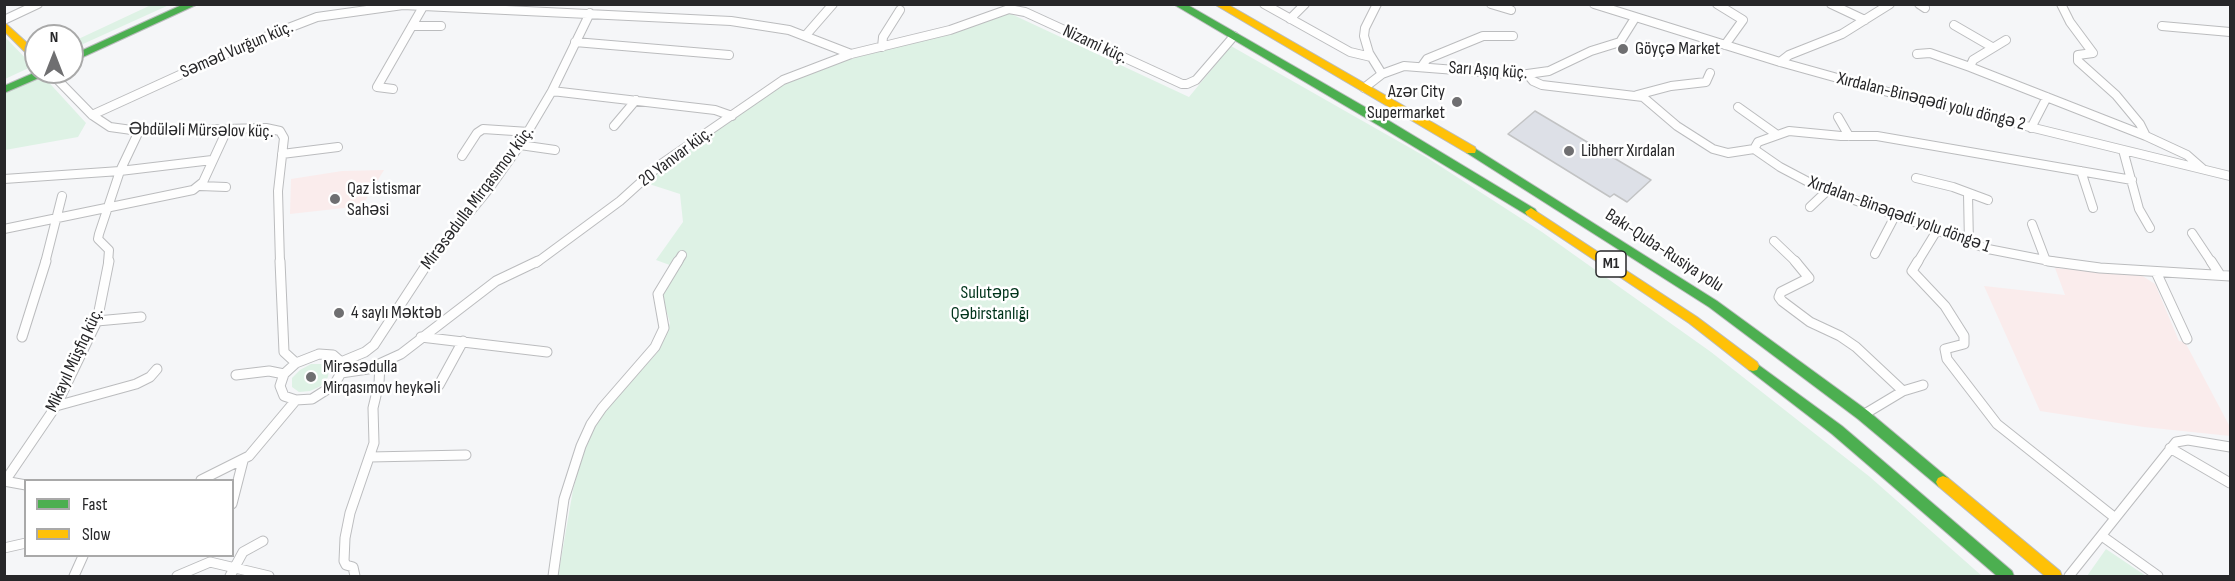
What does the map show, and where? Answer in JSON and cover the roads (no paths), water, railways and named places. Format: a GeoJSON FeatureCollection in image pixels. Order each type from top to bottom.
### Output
{"type":"FeatureCollection","features":[{"type":"Feature","properties":{"kind":"main road"},"geometry":{"type":"LineString","coordinates":[[84,47],[178,4]]}},
{"type":"Feature","properties":{"kind":"main road"},"geometry":{"type":"LineString","coordinates":[[84,54],[192,4]]}},
{"type":"Feature","properties":{"kind":"main road","name":"M1"},"geometry":{"type":"LineString","coordinates":[[1178,4],[1534,214],[1693,320],[1837,430],[2007,576]]}},
{"type":"Feature","properties":{"kind":"main road","name":"Bakı-Quba-Rusiya yolu"},"geometry":{"type":"LineString","coordinates":[[1219,4],[1551,199],[1713,304],[1863,415],[2055,576]]}},
{"type":"Feature","properties":{"kind":"main road"},"geometry":{"type":"LineString","coordinates":[[4,25],[24,45]]}},
{"type":"Feature","properties":{"kind":"main road"},"geometry":{"type":"LineString","coordinates":[[4,83],[24,74]]}},
{"type":"Feature","properties":{"kind":"main road"},"geometry":{"type":"LineString","coordinates":[[4,90],[24,81]]}},
{"type":"Feature","properties":{"kind":"street"},"geometry":{"type":"LineString","coordinates":[[4,20],[38,4]]}},
{"type":"Feature","properties":{"kind":"street"},"geometry":{"type":"LineString","coordinates":[[806,35],[833,4]]}},
{"type":"Feature","properties":{"kind":"street"},"geometry":{"type":"LineString","coordinates":[[1264,4],[1350,52],[1371,57]]}},
{"type":"Feature","properties":{"kind":"street"},"geometry":{"type":"LineString","coordinates":[[1290,19],[1305,4]]}},
{"type":"Feature","properties":{"kind":"street"},"geometry":{"type":"LineString","coordinates":[[1377,4],[1368,21],[1364,36],[1371,57],[1382,74]]}},
{"type":"Feature","properties":{"kind":"street"},"geometry":{"type":"LineString","coordinates":[[1491,4],[1511,10]]}},
{"type":"Feature","properties":{"kind":"street","name":"Xırdalan-Binəqədi yolu döngə 2"},"geometry":{"type":"LineString","coordinates":[[1594,4],[1780,62],[2031,128],[2230,176]]}},
{"type":"Feature","properties":{"kind":"street"},"geometry":{"type":"LineString","coordinates":[[1717,4],[1743,20],[1725,45]]}},
{"type":"Feature","properties":{"kind":"street"},"geometry":{"type":"LineString","coordinates":[[1831,4],[1865,20]]}},
{"type":"Feature","properties":{"kind":"street"},"geometry":{"type":"LineString","coordinates":[[1780,62],[1789,55],[1842,34],[1890,4]]}},
{"type":"Feature","properties":{"kind":"street"},"geometry":{"type":"LineString","coordinates":[[2061,4],[2070,22],[2093,53],[2078,55],[2078,60],[2116,95],[2140,124],[2146,136]]}},
{"type":"Feature","properties":{"kind":"street"},"geometry":{"type":"LineString","coordinates":[[393,89],[377,87],[424,5]]}},
{"type":"Feature","properties":{"kind":"street","name":"Səməd Vurğun küç."},"geometry":{"type":"LineString","coordinates":[[92,115],[252,42],[317,17],[403,6],[515,7],[741,22],[777,27],[806,35],[851,54]]}},
{"type":"Feature","properties":{"kind":"street","name":"Nizami küç."},"geometry":{"type":"LineString","coordinates":[[1000,7],[1025,12],[1144,68],[1187,84],[1196,80],[1234,36]]}},
{"type":"Feature","properties":{"kind":"street","name":"20 Yanvar küç."},"geometry":{"type":"LineString","coordinates":[[341,374],[380,364],[401,354],[496,281],[532,266],[620,201],[661,164],[789,76],[851,54],[964,26],[1000,7]]}},
{"type":"Feature","properties":{"kind":"street"},"geometry":{"type":"LineString","coordinates":[[882,46],[883,37],[900,10]]}},
{"type":"Feature","properties":{"kind":"street","name":"Mirəsədulla Mirqasımov küç."},"geometry":{"type":"LineString","coordinates":[[341,362],[365,352],[374,345],[435,252],[488,190],[529,132],[590,13]]}},
{"type":"Feature","properties":{"kind":"street","name":"Sarı Aşıq küç."},"geometry":{"type":"LineString","coordinates":[[1364,88],[1382,74],[1404,66],[1528,75],[1549,71],[1591,51],[1617,44],[1622,40],[1635,18]]}},
{"type":"Feature","properties":{"kind":"street"},"geometry":{"type":"LineString","coordinates":[[1954,24],[1992,47]]}},
{"type":"Feature","properties":{"kind":"street"},"geometry":{"type":"LineString","coordinates":[[412,26],[441,26]]}},
{"type":"Feature","properties":{"kind":"street"},"geometry":{"type":"LineString","coordinates":[[2162,26],[2230,32]]}},
{"type":"Feature","properties":{"kind":"street"},"geometry":{"type":"LineString","coordinates":[[1422,66],[1427,60],[1483,36],[1513,36]]}},
{"type":"Feature","properties":{"kind":"street"},"geometry":{"type":"LineString","coordinates":[[1970,67],[1974,60],[2006,40]]}},
{"type":"Feature","properties":{"kind":"street"},"geometry":{"type":"LineString","coordinates":[[575,42],[729,55]]}},
{"type":"Feature","properties":{"kind":"street"},"geometry":{"type":"LineString","coordinates":[[1917,54],[1930,53],[1970,67],[2146,136],[2187,155],[2203,169]]}},
{"type":"Feature","properties":{"kind":"street"},"geometry":{"type":"LineString","coordinates":[[1636,95],[1671,86],[1706,82],[1710,73]]}},
{"type":"Feature","properties":{"kind":"street"},"geometry":{"type":"LineString","coordinates":[[1528,75],[1533,81],[1542,85],[1596,93],[1643,96],[1677,126],[1713,149],[1728,153],[1754,148],[1758,142],[1776,134],[1798,130],[1888,138],[2132,180]]}},
{"type":"Feature","properties":{"kind":"street","name":"Əbdüləli Mürsəlov küç."},"geometry":{"type":"LineString","coordinates":[[62,84],[92,115],[110,127],[139,130],[266,128],[280,131],[284,138],[278,191],[282,336],[284,352],[296,363]]}},
{"type":"Feature","properties":{"kind":"street"},"geometry":{"type":"LineString","coordinates":[[552,91],[715,110],[732,116]]}},
{"type":"Feature","properties":{"kind":"street"},"geometry":{"type":"LineString","coordinates":[[2031,128],[2046,98]]}},
{"type":"Feature","properties":{"kind":"street"},"geometry":{"type":"LineString","coordinates":[[614,126],[636,100]]}},
{"type":"Feature","properties":{"kind":"street"},"geometry":{"type":"LineString","coordinates":[[1738,107],[1776,134]]}},
{"type":"Feature","properties":{"kind":"street"},"geometry":{"type":"LineString","coordinates":[[1838,117],[1849,136]]}},
{"type":"Feature","properties":{"kind":"street"},"geometry":{"type":"LineString","coordinates":[[462,156],[477,133],[483,129],[529,132]]}},
{"type":"Feature","properties":{"kind":"street","name":"Mikayıl Müşfiq küç."},"geometry":{"type":"LineString","coordinates":[[5,481],[56,406],[97,321],[110,255],[109,250],[98,239],[120,171],[139,130]]}},
{"type":"Feature","properties":{"kind":"street"},"geometry":{"type":"LineString","coordinates":[[200,186],[227,130]]}},
{"type":"Feature","properties":{"kind":"street"},"geometry":{"type":"LineString","coordinates":[[520,145],[555,150]]}},
{"type":"Feature","properties":{"kind":"street"},"geometry":{"type":"LineString","coordinates":[[282,154],[338,147]]}},
{"type":"Feature","properties":{"kind":"street","name":"Xırdalan-Binəqədi yolu döngə 1"},"geometry":{"type":"LineString","coordinates":[[1754,148],[1795,177],[1968,244],[2046,261],[2156,272],[2230,276]]}},
{"type":"Feature","properties":{"kind":"street"},"geometry":{"type":"LineString","coordinates":[[2123,150],[2142,217],[2150,228]]}},
{"type":"Feature","properties":{"kind":"street"},"geometry":{"type":"LineString","coordinates":[[4,179],[120,171],[212,160]]}},
{"type":"Feature","properties":{"kind":"street"},"geometry":{"type":"LineString","coordinates":[[2081,171],[2093,208]]}},
{"type":"Feature","properties":{"kind":"street"},"geometry":{"type":"LineString","coordinates":[[1916,178],[1953,187],[1988,200]]}},
{"type":"Feature","properties":{"kind":"street"},"geometry":{"type":"LineString","coordinates":[[4,228],[193,190],[200,186],[226,187]]}},
{"type":"Feature","properties":{"kind":"street"},"geometry":{"type":"LineString","coordinates":[[1810,207],[1828,190]]}},
{"type":"Feature","properties":{"kind":"street"},"geometry":{"type":"LineString","coordinates":[[1968,194],[1968,244]]}},
{"type":"Feature","properties":{"kind":"street"},"geometry":{"type":"LineString","coordinates":[[22,337],[40,284],[62,196]]}},
{"type":"Feature","properties":{"kind":"street"},"geometry":{"type":"LineString","coordinates":[[1875,254],[1895,216]]}},
{"type":"Feature","properties":{"kind":"street"},"geometry":{"type":"LineString","coordinates":[[2032,224],[2046,261]]}},
{"type":"Feature","properties":{"kind":"street"},"geometry":{"type":"LineString","coordinates":[[1936,232],[1912,271],[1945,306],[1964,336],[1964,344],[1945,350],[1947,359],[1997,424],[2114,517]]}},
{"type":"Feature","properties":{"kind":"street"},"geometry":{"type":"LineString","coordinates":[[2192,233],[2220,275]]}},
{"type":"Feature","properties":{"kind":"street"},"geometry":{"type":"LineString","coordinates":[[1774,241],[1809,278],[1781,292],[1779,297],[1782,301],[1810,322],[1840,336],[1856,347],[1903,391]]}},
{"type":"Feature","properties":{"kind":"street"},"geometry":{"type":"LineString","coordinates":[[553,576],[564,499],[581,446],[591,424],[602,408],[656,347],[664,320],[658,294],[682,255]]}},
{"type":"Feature","properties":{"kind":"street"},"geometry":{"type":"LineString","coordinates":[[2156,272],[2187,339]]}},
{"type":"Feature","properties":{"kind":"street"},"geometry":{"type":"LineString","coordinates":[[97,321],[141,317]]}},
{"type":"Feature","properties":{"kind":"street"},"geometry":{"type":"LineString","coordinates":[[421,337],[547,352]]}},
{"type":"Feature","properties":{"kind":"street"},"geometry":{"type":"LineString","coordinates":[[439,385],[463,341]]}},
{"type":"Feature","properties":{"kind":"street"},"geometry":{"type":"LineString","coordinates":[[319,354],[333,355],[341,362],[341,374],[327,391],[312,399],[289,399],[281,392],[281,380],[284,374],[296,363],[319,354]]}},
{"type":"Feature","properties":{"kind":"street"},"geometry":{"type":"LineString","coordinates":[[355,576],[353,567],[346,565],[344,561],[345,538],[350,513],[374,443],[373,408],[379,383],[380,364]]}},
{"type":"Feature","properties":{"kind":"street"},"geometry":{"type":"LineString","coordinates":[[56,406],[136,384],[150,377],[157,369]]}},
{"type":"Feature","properties":{"kind":"street"},"geometry":{"type":"LineString","coordinates":[[236,375],[269,371],[284,374]]}},
{"type":"Feature","properties":{"kind":"street"},"geometry":{"type":"LineString","coordinates":[[1863,415],[1903,391],[1923,385]]}},
{"type":"Feature","properties":{"kind":"street"},"geometry":{"type":"LineString","coordinates":[[203,479],[243,461],[262,443],[296,400]]}},
{"type":"Feature","properties":{"kind":"street"},"geometry":{"type":"LineString","coordinates":[[2068,576],[2176,442],[2188,440],[2230,447]]}},
{"type":"Feature","properties":{"kind":"street"},"geometry":{"type":"LineString","coordinates":[[2170,448],[2230,483]]}},
{"type":"Feature","properties":{"kind":"street"},"geometry":{"type":"LineString","coordinates":[[370,457],[466,455]]}},
{"type":"Feature","properties":{"kind":"street"},"geometry":{"type":"LineString","coordinates":[[234,496],[243,461]]}},
{"type":"Feature","properties":{"kind":"street"},"geometry":{"type":"LineString","coordinates":[[5,481],[24,484]]}},
{"type":"Feature","properties":{"kind":"street"},"geometry":{"type":"LineString","coordinates":[[2102,536],[2158,576]]}},
{"type":"Feature","properties":{"kind":"street"},"geometry":{"type":"LineString","coordinates":[[230,576],[243,552],[263,541]]}},
{"type":"Feature","properties":{"kind":"street"},"geometry":{"type":"LineString","coordinates":[[4,548],[24,543]]}},
{"type":"Feature","properties":{"kind":"street"},"geometry":{"type":"LineString","coordinates":[[74,576],[82,557]]}},
{"type":"Feature","properties":{"kind":"street"},"geometry":{"type":"LineString","coordinates":[[177,576],[212,559],[269,576]]}},
{"type":"Feature","properties":{"kind":"place","name":"Göyçə Market"},"geometry":{"type":"Point","coordinates":[1623,49]}},
{"type":"Feature","properties":{"kind":"place","name":"Azər City Supermarket"},"geometry":{"type":"Point","coordinates":[1457,102]}},
{"type":"Feature","properties":{"kind":"place","name":"Libherr Xırdalan"},"geometry":{"type":"Point","coordinates":[1569,151]}},
{"type":"Feature","properties":{"kind":"place","name":"Qaz İstismar Sahəsi"},"geometry":{"type":"Point","coordinates":[335,199]}},
{"type":"Feature","properties":{"kind":"place","name":"4 saylı Məktəb"},"geometry":{"type":"Point","coordinates":[339,313]}},
{"type":"Feature","properties":{"kind":"place","name":"Mirəsədulla Mirqasımov heykəli"},"geometry":{"type":"Point","coordinates":[311,377]}},
{"type":"Feature","properties":{"kind":"park label","name":"Sulutəpə Qəbirstanlığı"},"geometry":{"type":"Point","coordinates":[990,303]}}]}
